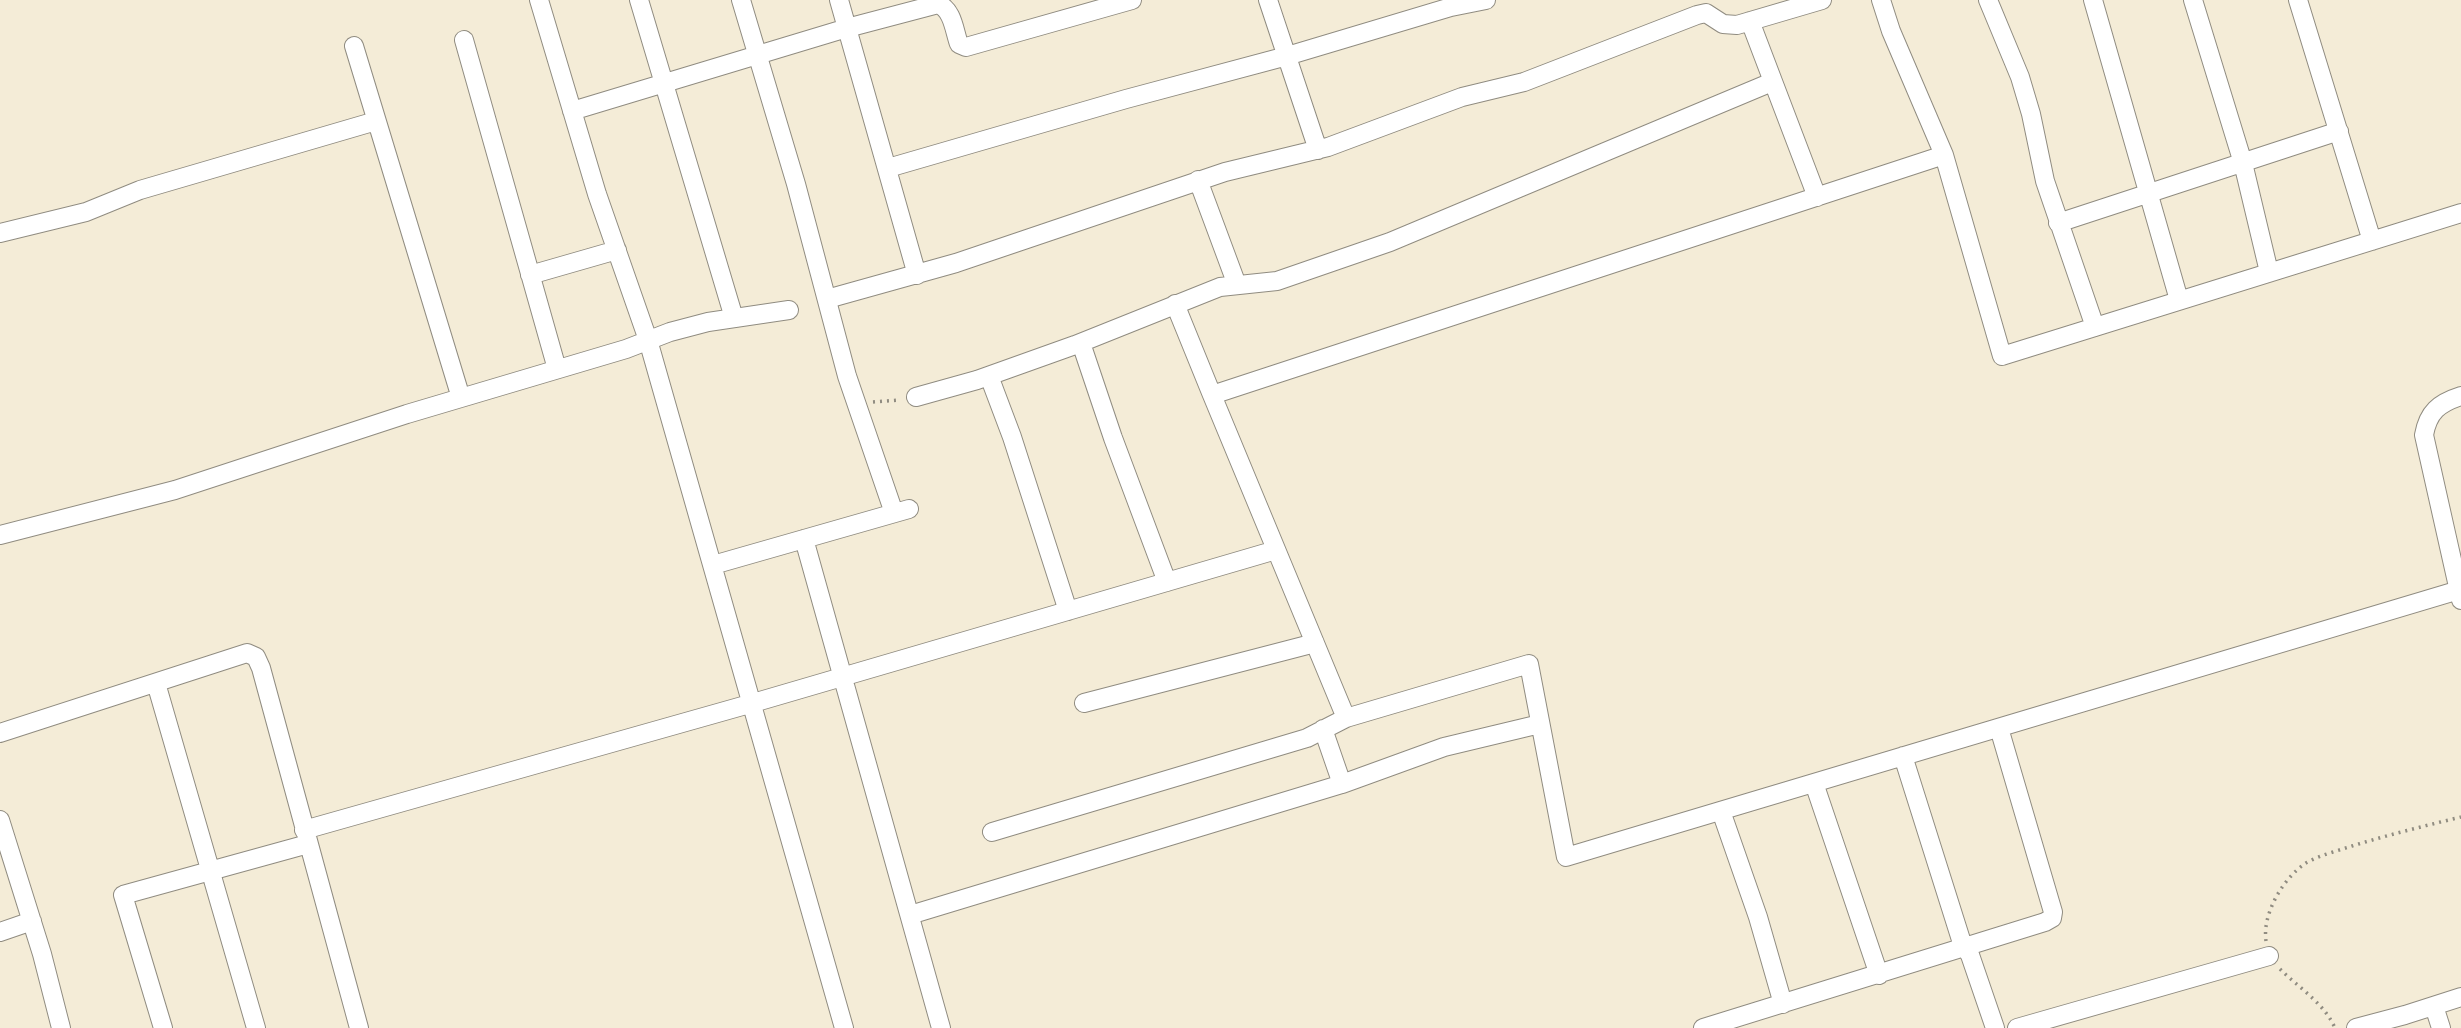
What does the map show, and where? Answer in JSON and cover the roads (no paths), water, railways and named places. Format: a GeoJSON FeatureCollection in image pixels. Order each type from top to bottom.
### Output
{"type":"FeatureCollection","features":[{"type":"Feature","properties":{"kind":"street"},"geometry":{"type":"LineString","coordinates":[[539,0],[597,194],[648,340],[844,1028]]}},
{"type":"Feature","properties":{"kind":"street"},"geometry":{"type":"LineString","coordinates":[[639,0],[734,318]]}},
{"type":"Feature","properties":{"kind":"street"},"geometry":{"type":"LineString","coordinates":[[713,565],[901,511],[857,403],[741,0]]}},
{"type":"Feature","properties":{"kind":"street"},"geometry":{"type":"LineString","coordinates":[[839,0],[917,275]]}},
{"type":"Feature","properties":{"kind":"street"},"geometry":{"type":"LineString","coordinates":[[572,111],[847,28],[937,4],[944,7],[950,15],[959,44],[972,47],[1132,0]]}},
{"type":"Feature","properties":{"kind":"street"},"geometry":{"type":"LineString","coordinates":[[1268,0],[1318,150]]}},
{"type":"Feature","properties":{"kind":"street"},"geometry":{"type":"LineString","coordinates":[[888,168],[1126,99],[1287,57],[1451,7],[1486,0]]}},
{"type":"Feature","properties":{"kind":"street"},"geometry":{"type":"LineString","coordinates":[[827,299],[917,275],[1198,180],[1318,150],[1462,97],[1524,82],[1697,15],[1712,15],[1723,24],[1737,25],[1822,0]]}},
{"type":"Feature","properties":{"kind":"street"},"geometry":{"type":"LineString","coordinates":[[1881,0],[1891,31],[1944,155],[2002,356],[2461,213]]}},
{"type":"Feature","properties":{"kind":"street"},"geometry":{"type":"LineString","coordinates":[[1988,0],[2024,88],[2045,181],[2095,327]]}},
{"type":"Feature","properties":{"kind":"street"},"geometry":{"type":"LineString","coordinates":[[2093,0],[2179,300]]}},
{"type":"Feature","properties":{"kind":"street"},"geometry":{"type":"LineString","coordinates":[[2193,0],[2243,163],[2269,272]]}},
{"type":"Feature","properties":{"kind":"street"},"geometry":{"type":"LineString","coordinates":[[2298,0],[2372,240]]}},
{"type":"Feature","properties":{"kind":"street"},"geometry":{"type":"LineString","coordinates":[[1751,21],[1817,197]]}},
{"type":"Feature","properties":{"kind":"street"},"geometry":{"type":"LineString","coordinates":[[464,40],[557,369]]}},
{"type":"Feature","properties":{"kind":"street"},"geometry":{"type":"LineString","coordinates":[[354,46],[461,398]]}},
{"type":"Feature","properties":{"kind":"street"},"geometry":{"type":"LineString","coordinates":[[916,397],[989,376],[1081,343],[1220,287],[1277,281],[1390,242],[1772,82]]}},
{"type":"Feature","properties":{"kind":"street"},"geometry":{"type":"LineString","coordinates":[[0,233],[86,212],[152,187],[376,121]]}},
{"type":"Feature","properties":{"kind":"street"},"geometry":{"type":"LineString","coordinates":[[2058,223],[2339,131]]}},
{"type":"Feature","properties":{"kind":"street"},"geometry":{"type":"LineString","coordinates":[[1212,394],[1944,155]]}},
{"type":"Feature","properties":{"kind":"street"},"geometry":{"type":"LineString","coordinates":[[1198,180],[1237,285]]}},
{"type":"Feature","properties":{"kind":"street"},"geometry":{"type":"LineString","coordinates":[[530,275],[617,250]]}},
{"type":"Feature","properties":{"kind":"street"},"geometry":{"type":"LineString","coordinates":[[1175,304],[1346,718]]}},
{"type":"Feature","properties":{"kind":"street"},"geometry":{"type":"LineString","coordinates":[[0,535],[175,490],[670,331],[789,310]]}},
{"type":"Feature","properties":{"kind":"street"},"geometry":{"type":"LineString","coordinates":[[1081,343],[1112,438],[1167,582]]}},
{"type":"Feature","properties":{"kind":"street"},"geometry":{"type":"LineString","coordinates":[[989,376],[1012,437],[1068,611]]}},
{"type":"Feature","properties":{"kind":"street"},"geometry":{"type":"LineString","coordinates":[[992,832],[1307,738],[1346,718],[1529,664],[1566,857],[1903,756],[2460,595],[2424,435],[2436,406],[2461,396]]}},
{"type":"Feature","properties":{"kind":"street"},"geometry":{"type":"LineString","coordinates":[[804,538],[942,1028]]}},
{"type":"Feature","properties":{"kind":"street"},"geometry":{"type":"LineString","coordinates":[[163,1028],[123,895],[210,871],[306,837],[753,703],[1276,550]]}},
{"type":"Feature","properties":{"kind":"street"},"geometry":{"type":"LineString","coordinates":[[1084,703],[1315,643]]}},
{"type":"Feature","properties":{"kind":"street"},"geometry":{"type":"LineString","coordinates":[[0,733],[247,653],[256,657],[359,1028]]}},
{"type":"Feature","properties":{"kind":"street"},"geometry":{"type":"LineString","coordinates":[[156,683],[256,1028]]}},
{"type":"Feature","properties":{"kind":"street"},"geometry":{"type":"LineString","coordinates":[[910,915],[1342,784],[1444,747],[1539,724]]}},
{"type":"Feature","properties":{"kind":"street"},"geometry":{"type":"LineString","coordinates":[[1703,1028],[1965,948],[2045,922],[2053,915],[1999,728]]}},
{"type":"Feature","properties":{"kind":"street"},"geometry":{"type":"LineString","coordinates":[[1323,729],[1342,784]]}},
{"type":"Feature","properties":{"kind":"street"},"geometry":{"type":"LineString","coordinates":[[1903,756],[1965,948],[1995,1028]]}},
{"type":"Feature","properties":{"kind":"street"},"geometry":{"type":"LineString","coordinates":[[1814,783],[1879,975]]}},
{"type":"Feature","properties":{"kind":"street"},"geometry":{"type":"LineString","coordinates":[[1721,811],[1758,917],[1783,1004]]}},
{"type":"Feature","properties":{"kind":"street"},"geometry":{"type":"LineString","coordinates":[[0,820],[61,1028]]}},
{"type":"Feature","properties":{"kind":"street"},"geometry":{"type":"LineString","coordinates":[[0,932],[32,922]]}},
{"type":"Feature","properties":{"kind":"street"},"geometry":{"type":"LineString","coordinates":[[2017,1028],[2269,956]]}},
{"type":"Feature","properties":{"kind":"street"},"geometry":{"type":"LineString","coordinates":[[2356,1028],[2461,997]]}},
{"type":"Feature","properties":{"kind":"street"},"geometry":{"type":"LineString","coordinates":[[2434,1006],[2441,1028]]}}]}
